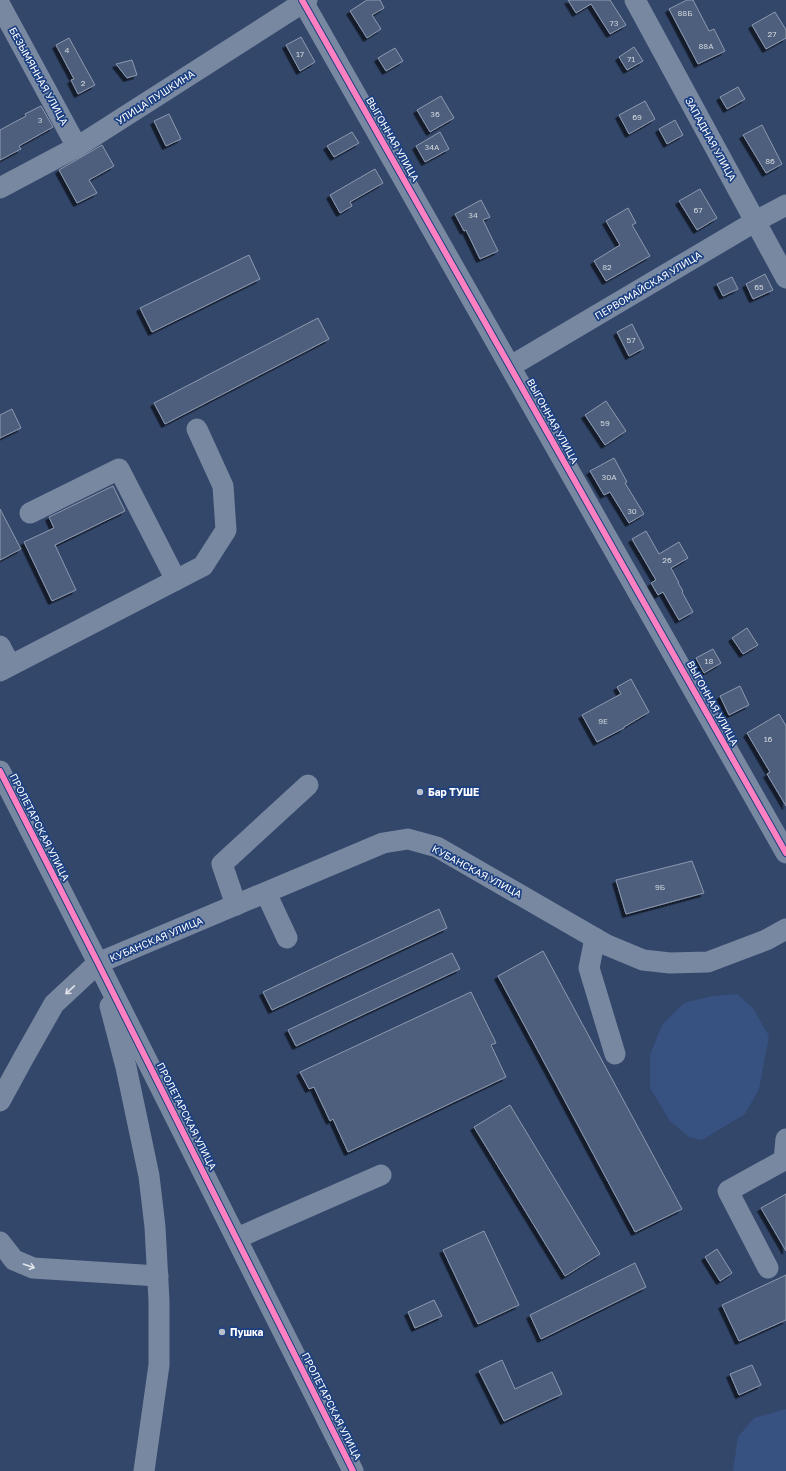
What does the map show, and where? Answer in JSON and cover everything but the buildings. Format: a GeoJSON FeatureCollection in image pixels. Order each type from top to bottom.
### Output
{"type":"FeatureCollection","features":[{"type":"Feature","properties":{"kind":"street","name":"ЗАПАДНАЯ УЛИЦА"},"geometry":{"type":"LineString","coordinates":[[635,0],[786,278]]}},
{"type":"Feature","properties":{"kind":"street","name":"УЛИЦА ПУШКИНА"},"geometry":{"type":"LineString","coordinates":[[0,188],[77,146],[304,1]]}},
{"type":"Feature","properties":{"kind":"street","name":"ВЫГОННАЯ УЛИЦА"},"geometry":{"type":"LineString","coordinates":[[304,1],[786,853]]}},
{"type":"Feature","properties":{"kind":"street","name":"БЕЗЫМЯННАЯ УЛИЦА"},"geometry":{"type":"LineString","coordinates":[[0,5],[77,146]]}},
{"type":"Feature","properties":{"kind":"street","name":"ПЕРВОМАЙСКАЯ УЛИЦА"},"geometry":{"type":"LineString","coordinates":[[511,366],[756,221],[786,205]]}},
{"type":"Feature","properties":{"kind":"street"},"geometry":{"type":"LineString","coordinates":[[0,646],[5,668],[202,566],[226,530],[223,486],[197,429]]}},
{"type":"Feature","properties":{"kind":"street"},"geometry":{"type":"LineString","coordinates":[[30,513],[119,469],[176,580]]}},
{"type":"Feature","properties":{"kind":"street","name":"ПРОЛЕТАРСКАЯ УЛИЦА"},"geometry":{"type":"LineString","coordinates":[[0,771],[353,1471]]}},
{"type":"Feature","properties":{"kind":"street"},"geometry":{"type":"LineString","coordinates":[[236,905],[222,864],[308,785]]}},
{"type":"Feature","properties":{"kind":"street","name":"КУБАНСКАЯ УЛИЦА"},"geometry":{"type":"LineString","coordinates":[[98,963],[383,843],[408,839],[437,847],[607,945],[643,960],[670,963],[708,962],[766,940],[786,929]]}},
{"type":"Feature","properties":{"kind":"street"},"geometry":{"type":"LineString","coordinates":[[266,892],[287,938]]}},
{"type":"Feature","properties":{"kind":"street"},"geometry":{"type":"LineString","coordinates":[[595,938],[589,968],[615,1054]]}},
{"type":"Feature","properties":{"kind":"street"},"geometry":{"type":"LineString","coordinates":[[0,1101],[54,1004],[98,963],[126,1067],[149,1176],[155,1227],[158,1276],[159,1365],[144,1471]]}},
{"type":"Feature","properties":{"kind":"street"},"geometry":{"type":"LineString","coordinates":[[768,1268],[728,1191],[784,1160],[786,1139]]}},
{"type":"Feature","properties":{"kind":"street"},"geometry":{"type":"LineString","coordinates":[[236,1238],[381,1175]]}},
{"type":"Feature","properties":{"kind":"street"},"geometry":{"type":"LineString","coordinates":[[0,1242],[14,1260],[33,1268],[158,1276]]}},
{"type":"Feature","properties":{"kind":"water"},"geometry":{"type":"Polygon","coordinates":[[[737,994],[753,1008],[769,1036],[759,1089],[745,1114],[702,1140],[689,1137],[670,1121],[650,1088],[650,1055],[662,1025],[684,1003],[712,996],[737,994]]]}},
{"type":"Feature","properties":{"kind":"water"},"geometry":{"type":"Polygon","coordinates":[[[786,1409],[786,1471],[733,1471],[738,1437],[754,1418],[786,1409]]]}},
{"type":"Feature","properties":{"kind":"cycle path"},"geometry":{"type":"LineString","coordinates":[[302,0],[786,853]]}},
{"type":"Feature","properties":{"kind":"cycle path"},"geometry":{"type":"LineString","coordinates":[[0,771],[353,1471]]}},
{"type":"Feature","properties":{"kind":"place","name":"Бар ТУШЕ"},"geometry":{"type":"Point","coordinates":[420,792]}},
{"type":"Feature","properties":{"kind":"place","name":"Пушка"},"geometry":{"type":"Point","coordinates":[222,1332]}}]}
